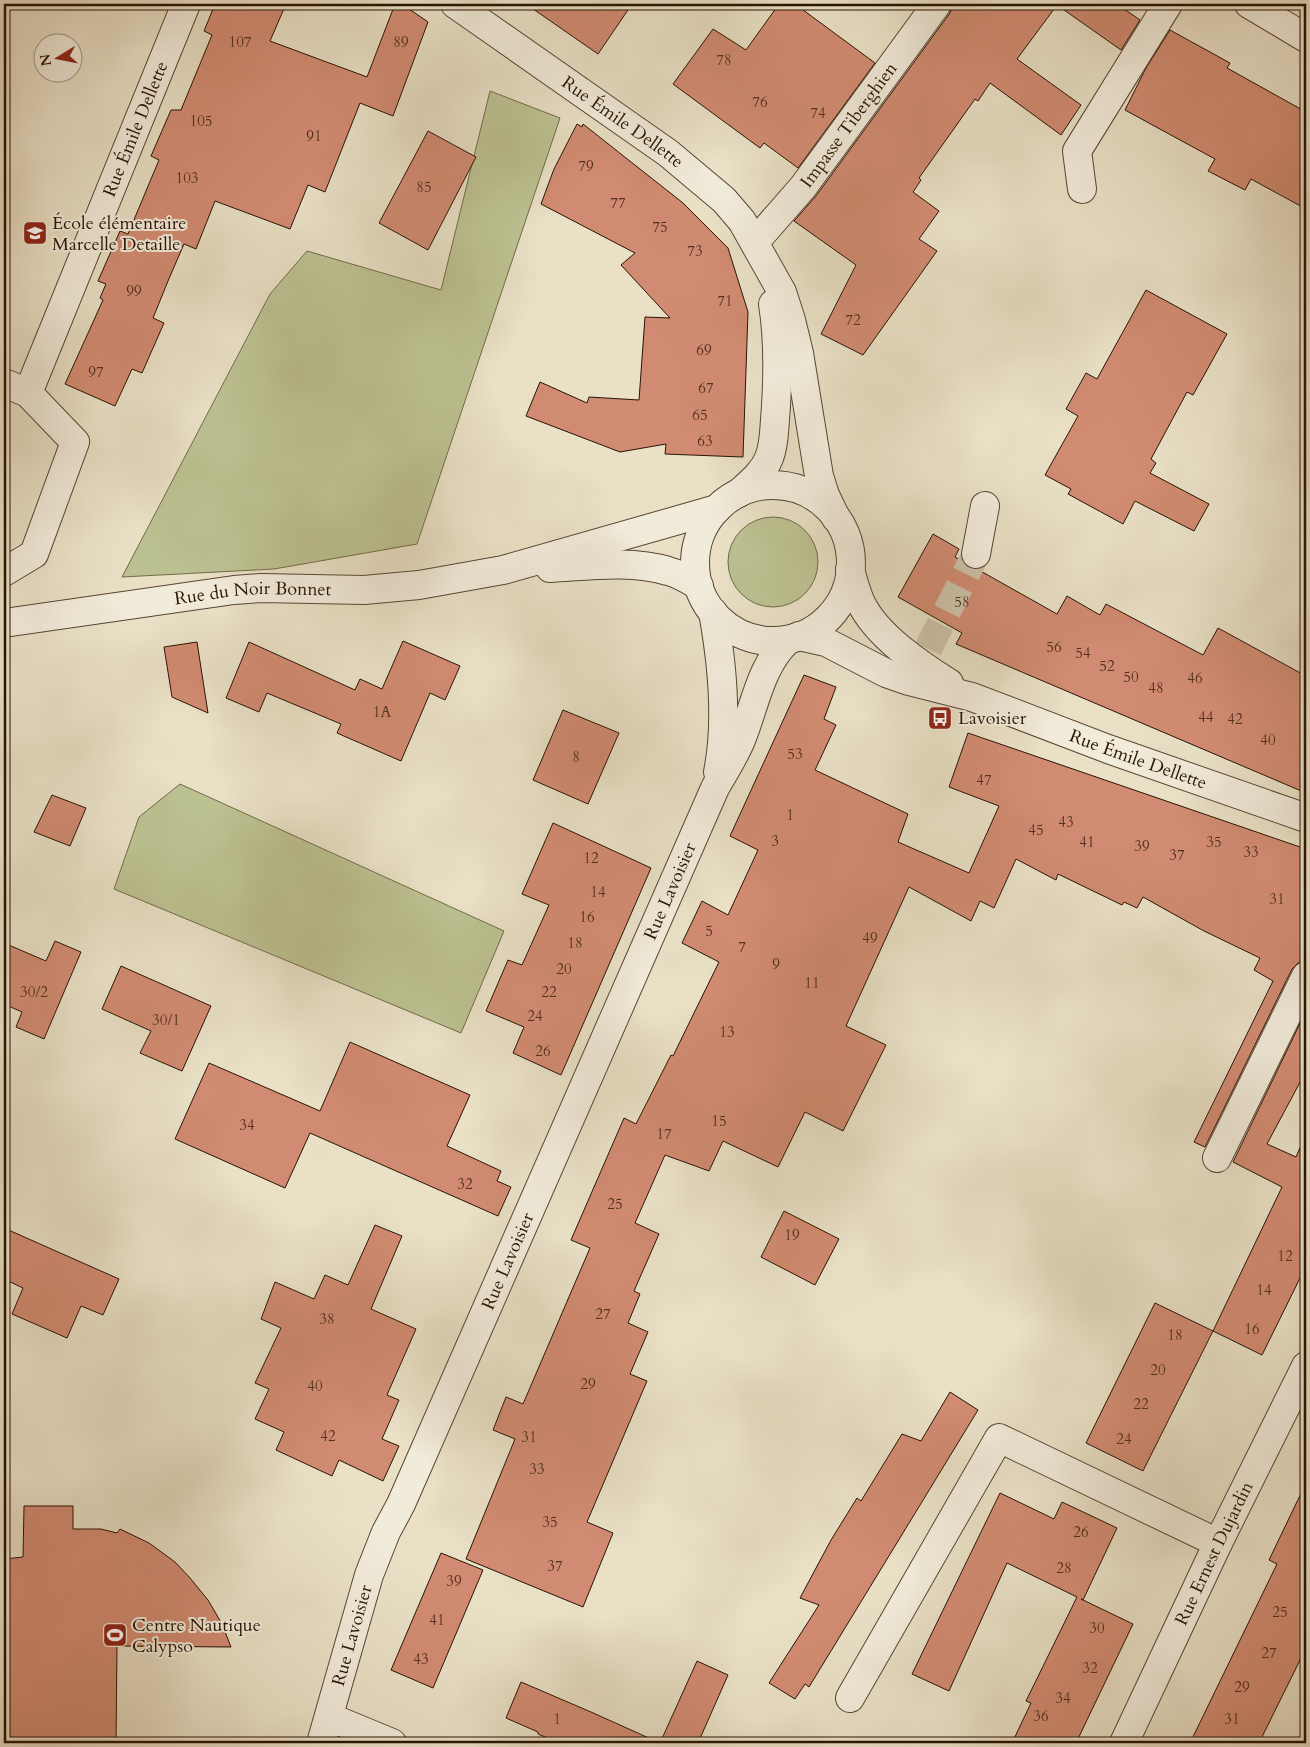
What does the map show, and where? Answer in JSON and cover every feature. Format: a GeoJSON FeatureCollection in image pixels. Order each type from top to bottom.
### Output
{"type":"FeatureCollection","features":[{"type":"Feature","properties":{"kind":"street","name":"Rue Émile Dellette"},"geometry":{"type":"LineString","coordinates":[[16,388],[186,4]]}},
{"type":"Feature","properties":{"kind":"street","name":"Rue Émile Dellette"},"geometry":{"type":"LineString","coordinates":[[455,4],[668,153],[724,200],[742,221],[782,292],[791,320],[799,353],[812,443],[819,476],[825,495],[836,518]]}},
{"type":"Feature","properties":{"kind":"street","name":"Impasse Tiberghien"},"geometry":{"type":"LineString","coordinates":[[761,254],[803,188],[937,4]]}},
{"type":"Feature","properties":{"kind":"street"},"geometry":{"type":"LineString","coordinates":[[1082,189],[1077,151],[1168,4]]}},
{"type":"Feature","properties":{"kind":"street"},"geometry":{"type":"LineString","coordinates":[[1249,4],[1306,38]]}},
{"type":"Feature","properties":{"kind":"street","name":"Rue Émile Dellette"},"geometry":{"type":"LineString","coordinates":[[739,493],[763,469],[769,458],[774,436],[776,336],[774,308],[761,254]]}},
{"type":"Feature","properties":{"kind":"street"},"geometry":{"type":"LineString","coordinates":[[4,572],[34,554],[75,442],[16,388]]}},
{"type":"Feature","properties":{"kind":"street"},"geometry":{"type":"LineString","coordinates":[[765,486],[792,488],[802,491],[821,502],[842,527],[849,548],[850,569],[845,591],[834,611],[819,626],[793,638],[767,641],[747,636],[728,627],[707,604],[699,586],[696,566],[697,545],[705,526],[718,508],[739,493],[765,486]]}},
{"type":"Feature","properties":{"kind":"street"},"geometry":{"type":"LineString","coordinates":[[976,554],[985,506]]}},
{"type":"Feature","properties":{"kind":"street","name":"Rue du Noir Bonnet"},"geometry":{"type":"LineString","coordinates":[[4,623],[234,590],[261,588],[364,590],[419,585],[503,570],[718,508]]}},
{"type":"Feature","properties":{"kind":"street","name":"Rue du Noir Bonnet"},"geometry":{"type":"LineString","coordinates":[[503,570],[605,565],[637,566],[669,571],[699,586]]}},
{"type":"Feature","properties":{"kind":"street","name":"Rue Émile Dellette"},"geometry":{"type":"LineString","coordinates":[[850,569],[860,602],[866,612],[898,647],[924,657],[972,697]]}},
{"type":"Feature","properties":{"kind":"street","name":"Rue Lavoisier"},"geometry":{"type":"LineString","coordinates":[[713,612],[721,666],[722,718],[722,745],[715,788]]}},
{"type":"Feature","properties":{"kind":"street","name":"Rue Émile Dellette"},"geometry":{"type":"LineString","coordinates":[[793,638],[826,642],[894,675],[972,697],[1118,752],[1306,818]]}},
{"type":"Feature","properties":{"kind":"street","name":"Rue Lavoisier"},"geometry":{"type":"LineString","coordinates":[[320,1743],[369,1575],[386,1532],[408,1487],[715,788],[741,741],[767,669],[779,648],[793,638]]}},
{"type":"Feature","properties":{"kind":"street"},"geometry":{"type":"LineString","coordinates":[[1217,1158],[1306,976]]}},
{"type":"Feature","properties":{"kind":"street","name":"Rue Ernest Dujardin"},"geometry":{"type":"LineString","coordinates":[[1124,1743],[1218,1543],[1306,1366]]}},
{"type":"Feature","properties":{"kind":"street"},"geometry":{"type":"LineString","coordinates":[[850,1698],[1000,1438],[1218,1543]]}},
{"type":"Feature","properties":{"kind":"street"},"geometry":{"type":"LineString","coordinates":[[329,1717],[392,1743]]}},
{"type":"Feature","properties":{"kind":"green space"},"geometry":{"type":"Polygon","coordinates":[[[490,91],[560,118],[417,544],[274,569],[122,577],[270,294],[307,251],[441,290],[490,91]]]}},
{"type":"Feature","properties":{"kind":"green space"},"geometry":{"type":"Polygon","coordinates":[[[773,517],[790,520],[805,530],[815,545],[818,562],[815,579],[805,594],[790,604],[773,607],[756,604],[741,594],[731,579],[728,562],[731,545],[741,530],[756,520],[773,517]]]}},
{"type":"Feature","properties":{"kind":"green space"},"geometry":{"type":"Polygon","coordinates":[[[180,784],[504,931],[461,1033],[114,889],[139,817],[180,784]]]}},
{"type":"Feature","properties":{"kind":"building"},"geometry":{"type":"Polygon","coordinates":[[[215,4],[286,4],[270,41],[367,77],[395,4],[402,4],[428,22],[393,116],[360,103],[325,192],[308,185],[290,229],[215,201],[196,249],[184,244],[168,281],[153,318],[164,323],[142,373],[132,369],[115,406],[65,384],[103,300],[100,298],[106,284],[98,281],[120,231],[128,234],[159,160],[151,156],[171,110],[181,110],[212,35],[204,31],[215,4]]]}},
{"type":"Feature","properties":{"kind":"building"},"geometry":{"type":"Polygon","coordinates":[[[526,4],[632,4],[598,54],[526,4]]]}},
{"type":"Feature","properties":{"kind":"building"},"geometry":{"type":"Polygon","coordinates":[[[779,4],[795,4],[875,63],[798,168],[764,143],[760,148],[673,84],[713,29],[746,50],[779,4]]]}},
{"type":"Feature","properties":{"kind":"building"},"geometry":{"type":"Polygon","coordinates":[[[952,4],[1117,4],[1140,20],[1121,50],[1057,5],[1017,59],[1081,105],[1061,135],[990,83],[978,101],[975,99],[919,178],[921,180],[913,192],[939,211],[919,239],[937,251],[863,355],[821,334],[856,265],[794,221],[816,196],[950,13],[952,4]]]}},
{"type":"Feature","properties":{"kind":"building"},"geometry":{"type":"Polygon","coordinates":[[[1170,30],[1230,63],[1227,68],[1306,112],[1306,209],[1251,179],[1245,190],[1208,171],[1215,159],[1125,110],[1146,68],[1170,30]]]}},
{"type":"Feature","properties":{"kind":"building"},"geometry":{"type":"Polygon","coordinates":[[[577,124],[582,127],[583,124],[683,203],[728,248],[748,312],[743,457],[665,454],[666,444],[620,452],[526,416],[540,382],[587,403],[589,397],[639,400],[645,317],[670,318],[621,265],[635,253],[541,204],[554,169],[577,124]]]}},
{"type":"Feature","properties":{"kind":"building"},"geometry":{"type":"Polygon","coordinates":[[[428,131],[476,157],[428,250],[379,223],[428,131]]]}},
{"type":"Feature","properties":{"kind":"building"},"geometry":{"type":"Polygon","coordinates":[[[1146,290],[1227,334],[1193,395],[1187,392],[1151,459],[1156,463],[1150,473],[1209,504],[1194,531],[1135,501],[1123,524],[1068,494],[1071,489],[1045,475],[1078,416],[1066,409],[1086,373],[1097,379],[1146,290]]]}},
{"type":"Feature","properties":{"kind":"building"},"geometry":{"type":"Polygon","coordinates":[[[933,534],[959,549],[955,557],[966,566],[977,569],[1057,614],[1067,596],[1100,615],[1106,604],[1203,655],[1218,628],[1306,676],[1306,793],[956,644],[962,633],[898,597],[933,534]]]}},
{"type":"Feature","properties":{"kind":"building"},"geometry":{"type":"Polygon","coordinates":[[[403,641],[460,666],[445,700],[430,693],[401,761],[337,733],[341,724],[267,693],[259,712],[226,698],[249,642],[355,690],[360,679],[382,689],[403,641]]]}},
{"type":"Feature","properties":{"kind":"building"},"geometry":{"type":"Polygon","coordinates":[[[197,642],[208,713],[172,697],[164,647],[197,642]]]}},
{"type":"Feature","properties":{"kind":"building"},"geometry":{"type":"Polygon","coordinates":[[[804,675],[836,687],[824,719],[836,725],[815,770],[908,814],[898,842],[969,873],[999,806],[949,787],[968,733],[1306,849],[1306,961],[1298,963],[1292,969],[1205,1147],[1194,1142],[1273,981],[1254,970],[1260,958],[1204,931],[1143,897],[1137,908],[1124,902],[1122,905],[1058,874],[1056,880],[1016,859],[994,908],[980,901],[971,921],[909,887],[846,1026],[886,1045],[843,1131],[805,1112],[778,1167],[723,1141],[709,1171],[665,1155],[635,1223],[659,1234],[634,1291],[640,1294],[628,1323],[648,1332],[630,1374],[647,1381],[587,1522],[613,1533],[583,1607],[466,1559],[515,1439],[493,1430],[506,1397],[523,1404],[590,1248],[571,1240],[624,1118],[636,1124],[671,1055],[673,1056],[719,962],[682,943],[702,901],[728,915],[758,850],[730,836],[804,675]]]}},
{"type":"Feature","properties":{"kind":"building"},"geometry":{"type":"Polygon","coordinates":[[[563,710],[619,733],[588,804],[533,780],[563,710]]]}},
{"type":"Feature","properties":{"kind":"building"},"geometry":{"type":"Polygon","coordinates":[[[52,795],[86,808],[70,846],[34,832],[52,795]]]}},
{"type":"Feature","properties":{"kind":"building"},"geometry":{"type":"Polygon","coordinates":[[[553,823],[651,868],[561,1075],[513,1053],[524,1027],[486,1011],[508,960],[522,965],[549,905],[522,894],[553,823]]]}},
{"type":"Feature","properties":{"kind":"building"},"geometry":{"type":"Polygon","coordinates":[[[55,941],[81,952],[44,1039],[16,1027],[22,1012],[4,1004],[4,943],[46,961],[55,941]]]}},
{"type":"Feature","properties":{"kind":"building"},"geometry":{"type":"Polygon","coordinates":[[[121,966],[211,1006],[182,1071],[140,1053],[151,1031],[102,1009],[121,966]]]}},
{"type":"Feature","properties":{"kind":"building"},"geometry":{"type":"Polygon","coordinates":[[[1306,1011],[1306,1071],[1267,1144],[1296,1157],[1306,1134],[1306,1266],[1262,1355],[1213,1331],[1282,1187],[1233,1162],[1306,1011]]]}},
{"type":"Feature","properties":{"kind":"building"},"geometry":{"type":"Polygon","coordinates":[[[350,1042],[470,1095],[447,1146],[501,1171],[497,1181],[511,1187],[498,1216],[310,1133],[285,1188],[175,1139],[209,1063],[320,1111],[350,1042]]]}},
{"type":"Feature","properties":{"kind":"building"},"geometry":{"type":"Polygon","coordinates":[[[784,1211],[839,1239],[815,1285],[761,1257],[784,1211]]]}},
{"type":"Feature","properties":{"kind":"building"},"geometry":{"type":"Polygon","coordinates":[[[375,1225],[402,1236],[371,1309],[416,1329],[387,1395],[399,1400],[382,1439],[399,1446],[383,1481],[339,1460],[332,1476],[276,1450],[284,1432],[255,1419],[269,1389],[255,1383],[281,1328],[261,1319],[275,1282],[314,1299],[325,1275],[348,1285],[375,1225]]]}},
{"type":"Feature","properties":{"kind":"building"},"geometry":{"type":"Polygon","coordinates":[[[4,1228],[119,1279],[103,1315],[81,1306],[67,1338],[12,1314],[23,1288],[4,1279],[4,1228]]]}},
{"type":"Feature","properties":{"kind":"building"},"geometry":{"type":"Polygon","coordinates":[[[1155,1303],[1213,1331],[1143,1471],[1086,1443],[1155,1303]]]}},
{"type":"Feature","properties":{"kind":"building"},"geometry":{"type":"Polygon","coordinates":[[[950,1392],[978,1410],[809,1687],[805,1684],[795,1699],[769,1683],[819,1605],[800,1598],[831,1540],[857,1498],[861,1501],[902,1434],[921,1441],[950,1392]]]}},
{"type":"Feature","properties":{"kind":"building"},"geometry":{"type":"Polygon","coordinates":[[[1306,1483],[1306,1648],[1259,1743],[1190,1743],[1277,1564],[1269,1560],[1306,1483]]]}},
{"type":"Feature","properties":{"kind":"building"},"geometry":{"type":"Polygon","coordinates":[[[1000,1493],[1054,1519],[1062,1502],[1117,1528],[1083,1600],[1133,1624],[1076,1743],[1012,1743],[1031,1703],[1026,1701],[1077,1597],[1007,1563],[949,1691],[912,1674],[1000,1493]]]}},
{"type":"Feature","properties":{"kind":"building","name":"Centre Nautique Calypso"},"geometry":{"type":"Polygon","coordinates":[[[24,1506],[73,1506],[73,1529],[101,1529],[117,1533],[120,1529],[149,1543],[175,1562],[208,1600],[222,1624],[231,1647],[117,1646],[116,1743],[4,1743],[4,1559],[23,1557],[24,1506]]]}},
{"type":"Feature","properties":{"kind":"building"},"geometry":{"type":"Polygon","coordinates":[[[441,1553],[483,1570],[433,1688],[391,1670],[441,1553]]]}},
{"type":"Feature","properties":{"kind":"building"},"geometry":{"type":"Polygon","coordinates":[[[697,1661],[728,1675],[698,1743],[660,1743],[697,1661]]]}},
{"type":"Feature","properties":{"kind":"building"},"geometry":{"type":"Polygon","coordinates":[[[521,1682],[660,1743],[559,1743],[538,1734],[538,1732],[506,1718],[521,1682]]]}},
{"type":"Feature","properties":{"kind":"tunnel"},"geometry":{"type":"LineString","coordinates":[[928,649],[976,554]]}},
{"type":"Feature","properties":{"kind":"place","name":"École élémentaire Marcelle Detaille"},"geometry":{"type":"Point","coordinates":[35,233]}},
{"type":"Feature","properties":{"kind":"place","name":"Lavoisier"},"geometry":{"type":"Point","coordinates":[940,718]}},
{"type":"Feature","properties":{"kind":"place","name":"Centre Nautique Calypso"},"geometry":{"type":"Point","coordinates":[115,1635]}}]}
